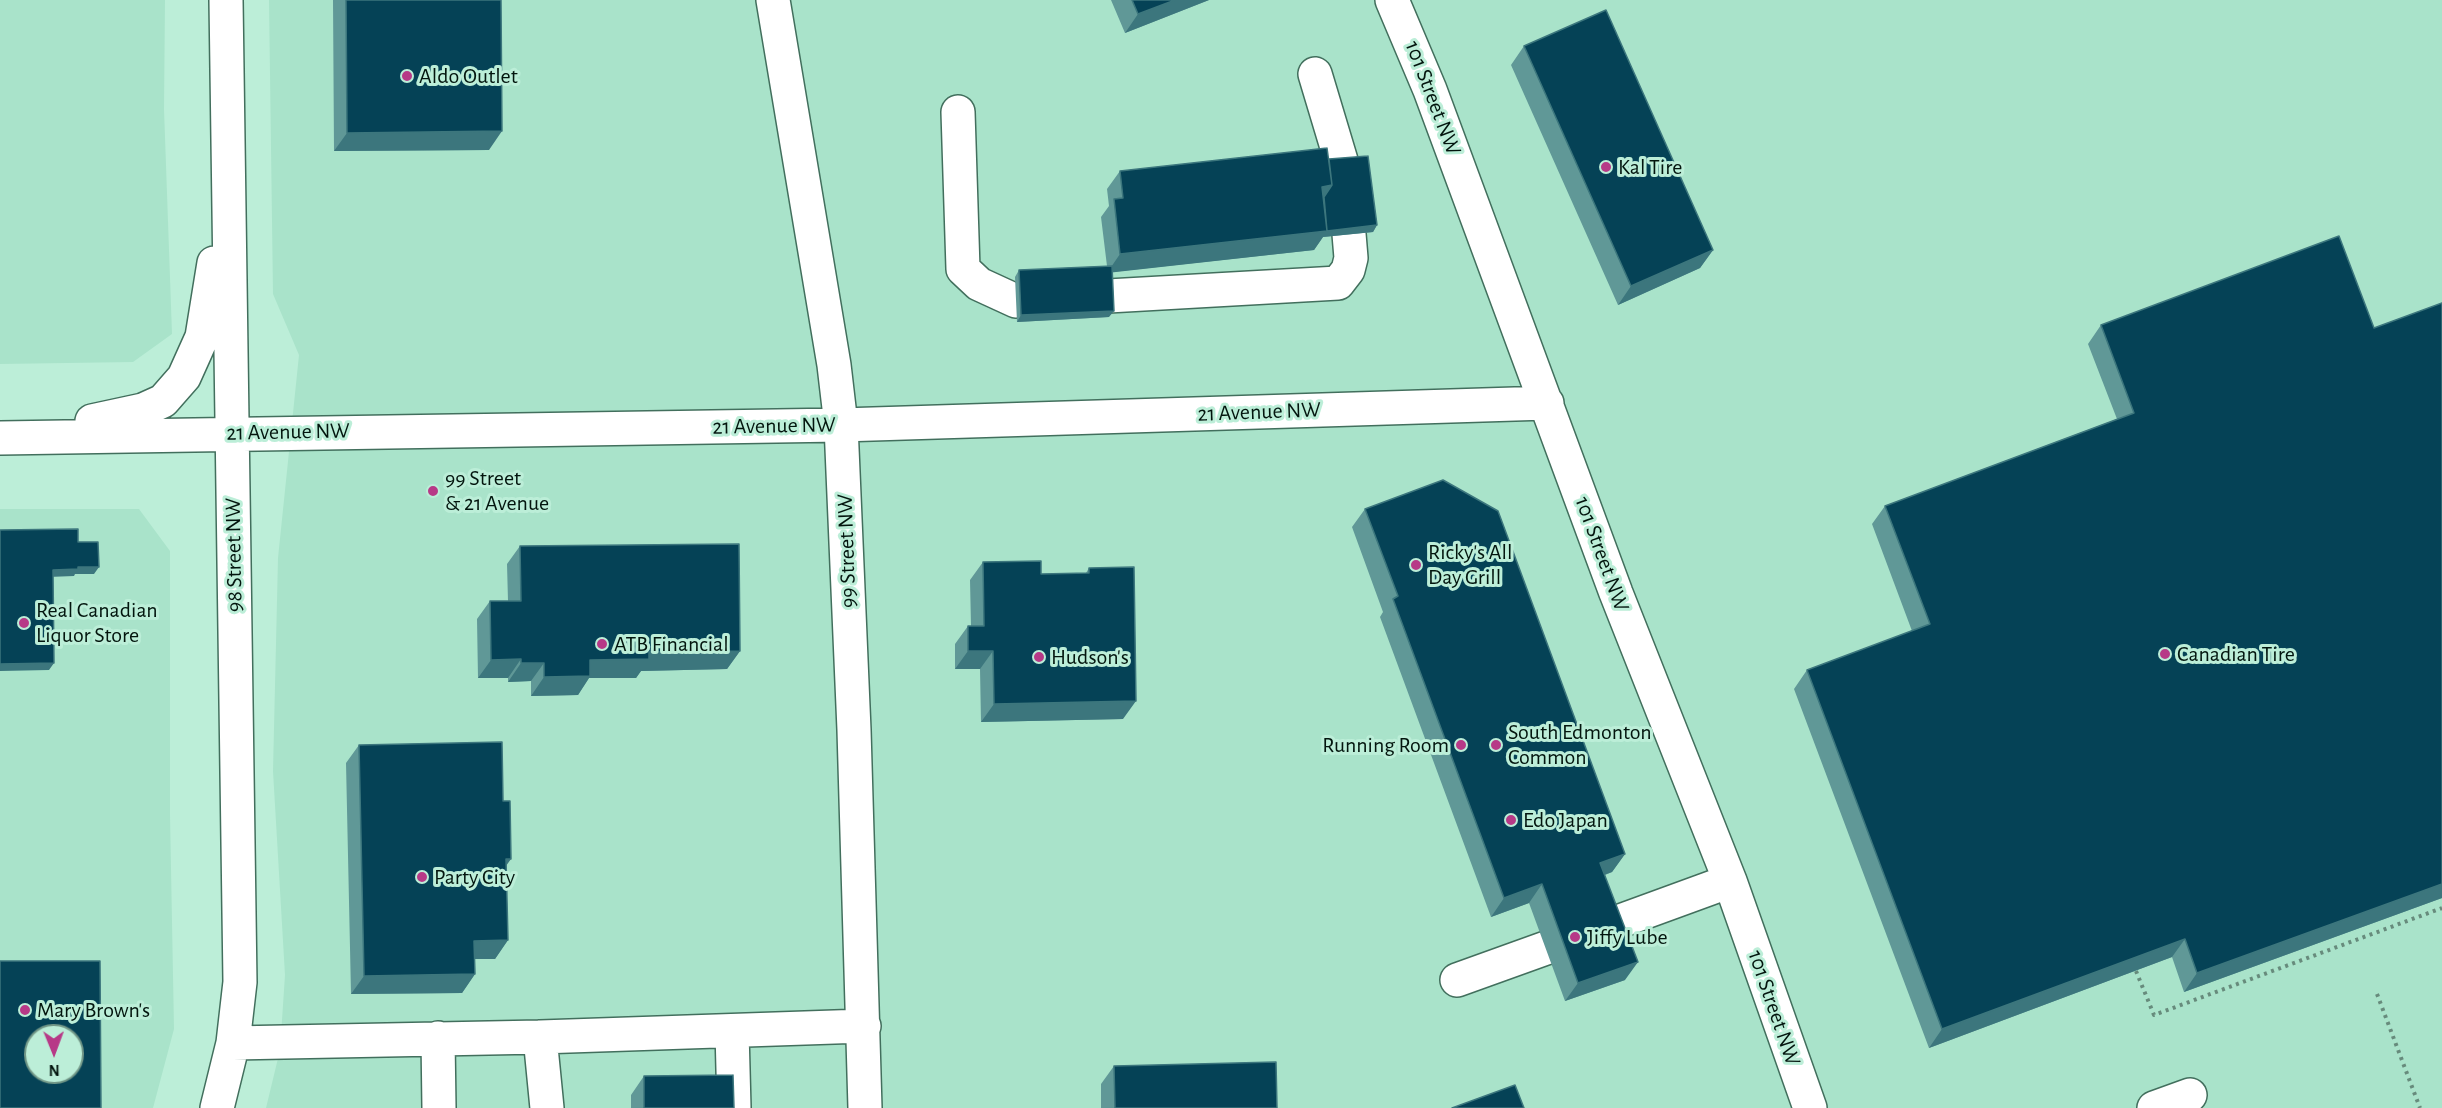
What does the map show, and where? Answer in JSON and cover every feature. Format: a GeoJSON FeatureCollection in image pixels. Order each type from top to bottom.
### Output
{"type":"FeatureCollection","features":[{"type":"Feature","properties":{"kind":"street","name":"98 Street NW"},"geometry":{"type":"LineString","coordinates":[[217,1108],[227,1075],[238,1016],[240,959],[226,0]]}},
{"type":"Feature","properties":{"kind":"street","name":"99 Street NW"},"geometry":{"type":"LineString","coordinates":[[773,0],[834,365],[841,425],[846,505],[866,1108]]}},
{"type":"Feature","properties":{"kind":"street","name":"101 Street NW"},"geometry":{"type":"LineString","coordinates":[[1392,0],[1431,90],[1616,593],[1730,881],[1810,1108]]}},
{"type":"Feature","properties":{"kind":"street"},"geometry":{"type":"LineString","coordinates":[[1315,74],[1342,164]]}},
{"type":"Feature","properties":{"kind":"street"},"geometry":{"type":"LineString","coordinates":[[958,112],[963,269],[979,284],[1016,301]]}},
{"type":"Feature","properties":{"kind":"street"},"geometry":{"type":"LineString","coordinates":[[0,435],[113,418],[143,410],[163,401],[173,390],[184,377],[202,337],[227,182]]}},
{"type":"Feature","properties":{"kind":"street"},"geometry":{"type":"LineString","coordinates":[[1108,296],[1338,284],[1348,270],[1351,258],[1349,234]]}},
{"type":"Feature","properties":{"kind":"street","name":"21 Avenue NW"},"geometry":{"type":"LineString","coordinates":[[0,435],[841,425],[1547,403]]}},
{"type":"Feature","properties":{"kind":"street"},"geometry":{"type":"LineString","coordinates":[[1604,927],[1730,881]]}},
{"type":"Feature","properties":{"kind":"street"},"geometry":{"type":"LineString","coordinates":[[1457,980],[1546,948]]}},
{"type":"Feature","properties":{"kind":"street"},"geometry":{"type":"LineString","coordinates":[[233,1043],[540,1037],[864,1026]]}},
{"type":"Feature","properties":{"kind":"street"},"geometry":{"type":"LineString","coordinates":[[732,1031],[734,1108]]}},
{"type":"Feature","properties":{"kind":"street"},"geometry":{"type":"LineString","coordinates":[[540,1037],[547,1108]]}},
{"type":"Feature","properties":{"kind":"street"},"geometry":{"type":"LineString","coordinates":[[438,1038],[439,1108]]}},
{"type":"Feature","properties":{"kind":"street"},"geometry":{"type":"LineString","coordinates":[[2154,1108],[2190,1095]]}},
{"type":"Feature","properties":{"kind":"path"},"geometry":{"type":"LineString","coordinates":[[2136,971],[2154,1015],[2442,908]]}},
{"type":"Feature","properties":{"kind":"path"},"geometry":{"type":"LineString","coordinates":[[2376,922],[2380,931]]}},
{"type":"Feature","properties":{"kind":"path"},"geometry":{"type":"LineString","coordinates":[[2377,994],[2420,1108]]}},
{"type":"Feature","properties":{"kind":"shaded area"},"geometry":{"type":"Polygon","coordinates":[[[0,0],[165,0],[164,109],[172,334],[133,362],[0,364],[0,0]]]}},
{"type":"Feature","properties":{"kind":"shaded area","name":"South Edmonton Common"},"geometry":{"type":"Polygon","coordinates":[[[269,0],[2442,0],[2442,1108],[266,1108],[280,1050],[285,975],[273,771],[278,558],[299,355],[273,294],[269,0]]]}},
{"type":"Feature","properties":{"kind":"shaded area"},"geometry":{"type":"Polygon","coordinates":[[[0,509],[139,509],[170,551],[170,815],[174,1029],[153,1108],[0,1108],[0,509]]]}},
{"type":"Feature","properties":{"kind":"building"},"geometry":{"type":"Polygon","coordinates":[[[346,0],[501,0],[502,131],[347,133],[346,0]]]}},
{"type":"Feature","properties":{"kind":"building"},"geometry":{"type":"Polygon","coordinates":[[[1132,0],[1175,0],[1138,14],[1132,0]]]}},
{"type":"Feature","properties":{"kind":"building","name":"Kal Tire"},"geometry":{"type":"Polygon","coordinates":[[[1606,10],[1713,250],[1631,286],[1524,46],[1606,10]]]}},
{"type":"Feature","properties":{"kind":"building"},"geometry":{"type":"Polygon","coordinates":[[[1327,148],[1332,185],[1322,187],[1327,231],[1120,254],[1114,199],[1123,198],[1120,171],[1327,148]]]}},
{"type":"Feature","properties":{"kind":"building"},"geometry":{"type":"Polygon","coordinates":[[[1368,156],[1377,225],[1327,231],[1324,197],[1332,185],[1329,159],[1368,156]]]}},
{"type":"Feature","properties":{"kind":"building","name":"Canadian Tire"},"geometry":{"type":"Polygon","coordinates":[[[2339,236],[2374,328],[2442,303],[2442,884],[2197,973],[2185,939],[1942,1029],[1807,670],[1930,624],[1885,506],[2134,413],[2101,325],[2339,236]]]}},
{"type":"Feature","properties":{"kind":"building"},"geometry":{"type":"Polygon","coordinates":[[[1112,266],[1114,311],[1021,315],[1019,270],[1112,266]]]}},
{"type":"Feature","properties":{"kind":"building","name":"South Edmonton Common"},"geometry":{"type":"Polygon","coordinates":[[[1443,480],[1498,511],[1625,854],[1600,863],[1638,962],[1578,983],[1542,884],[1504,898],[1393,599],[1398,596],[1365,509],[1443,480]]]}},
{"type":"Feature","properties":{"kind":"building","name":"Real Canadian Liquor Store"},"geometry":{"type":"Polygon","coordinates":[[[78,529],[78,542],[98,542],[99,567],[53,570],[54,663],[0,664],[0,530],[78,529]]]}},
{"type":"Feature","properties":{"kind":"building","name":"ATB Financial"},"geometry":{"type":"Polygon","coordinates":[[[739,544],[740,651],[649,652],[649,659],[590,660],[590,676],[544,677],[544,663],[521,663],[521,659],[491,660],[490,601],[521,601],[520,546],[739,544]]]}},
{"type":"Feature","properties":{"kind":"building","name":"Hudson's"},"geometry":{"type":"Polygon","coordinates":[[[1041,561],[1041,574],[1089,573],[1089,568],[1134,567],[1136,701],[994,704],[993,651],[968,651],[968,626],[984,626],[983,562],[1041,561]]]}},
{"type":"Feature","properties":{"kind":"building","name":"Party City"},"geometry":{"type":"Polygon","coordinates":[[[502,742],[503,801],[510,801],[511,859],[506,859],[508,940],[474,941],[475,974],[364,976],[359,745],[502,742]]]}},
{"type":"Feature","properties":{"kind":"building"},"geometry":{"type":"Polygon","coordinates":[[[0,961],[100,961],[101,1108],[0,1108],[0,961]]]}},
{"type":"Feature","properties":{"kind":"building"},"geometry":{"type":"Polygon","coordinates":[[[1276,1062],[1277,1108],[1115,1108],[1114,1066],[1276,1062]]]}},
{"type":"Feature","properties":{"kind":"building"},"geometry":{"type":"Polygon","coordinates":[[[733,1075],[734,1108],[644,1108],[644,1076],[733,1075]]]}},
{"type":"Feature","properties":{"kind":"building"},"geometry":{"type":"Polygon","coordinates":[[[1515,1085],[1524,1108],[1452,1108],[1515,1085]]]}},
{"type":"Feature","properties":{"kind":"place","name":"Aldo Outlet"},"geometry":{"type":"Point","coordinates":[407,76]}},
{"type":"Feature","properties":{"kind":"place","name":"Kal Tire"},"geometry":{"type":"Point","coordinates":[1606,167]}},
{"type":"Feature","properties":{"kind":"place","name":"99 Street & 21 Avenue"},"geometry":{"type":"Point","coordinates":[433,491]}},
{"type":"Feature","properties":{"kind":"place","name":"Ricky's All Day Grill"},"geometry":{"type":"Point","coordinates":[1416,565]}},
{"type":"Feature","properties":{"kind":"place","name":"Real Canadian Liquor Store"},"geometry":{"type":"Point","coordinates":[24,623]}},
{"type":"Feature","properties":{"kind":"place","name":"ATB Financial"},"geometry":{"type":"Point","coordinates":[602,644]}},
{"type":"Feature","properties":{"kind":"place","name":"Canadian Tire"},"geometry":{"type":"Point","coordinates":[2165,654]}},
{"type":"Feature","properties":{"kind":"place","name":"Hudson's"},"geometry":{"type":"Point","coordinates":[1039,657]}},
{"type":"Feature","properties":{"kind":"place","name":"Running Room"},"geometry":{"type":"Point","coordinates":[1461,745]}},
{"type":"Feature","properties":{"kind":"place","name":"South Edmonton Common"},"geometry":{"type":"Point","coordinates":[1496,745]}},
{"type":"Feature","properties":{"kind":"place","name":"Edo Japan"},"geometry":{"type":"Point","coordinates":[1511,820]}},
{"type":"Feature","properties":{"kind":"place","name":"Party City"},"geometry":{"type":"Point","coordinates":[422,877]}},
{"type":"Feature","properties":{"kind":"place","name":"Jiffy Lube"},"geometry":{"type":"Point","coordinates":[1575,937]}},
{"type":"Feature","properties":{"kind":"place","name":"Mary Brown's"},"geometry":{"type":"Point","coordinates":[25,1010]}}]}
